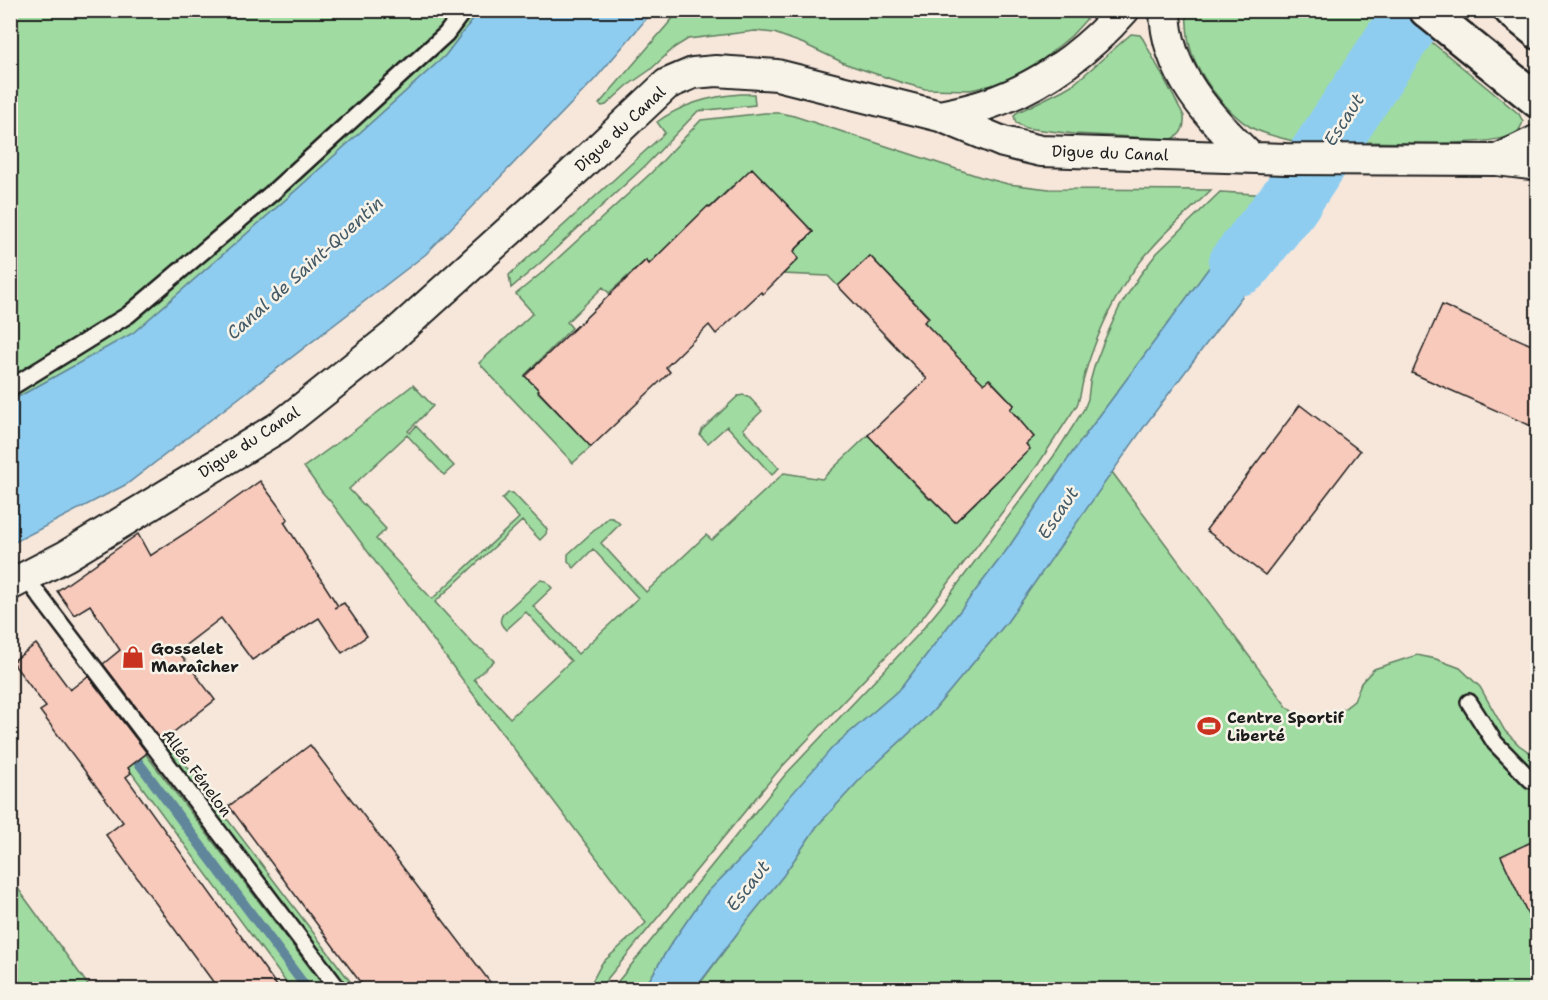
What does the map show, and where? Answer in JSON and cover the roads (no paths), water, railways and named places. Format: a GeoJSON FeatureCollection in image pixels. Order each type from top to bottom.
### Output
{"type":"FeatureCollection","features":[{"type":"Feature","properties":{"kind":"main road"},"geometry":{"type":"LineString","coordinates":[[1426,10],[1538,101]]}},
{"type":"Feature","properties":{"kind":"main road"},"geometry":{"type":"LineString","coordinates":[[1510,10],[1538,32]]}},
{"type":"Feature","properties":{"kind":"street"},"geometry":{"type":"LineString","coordinates":[[940,116],[986,105],[1055,72],[1111,26],[1124,10]]}},
{"type":"Feature","properties":{"kind":"street"},"geometry":{"type":"LineString","coordinates":[[1165,10],[1170,44],[1193,95],[1216,123],[1250,157]]}},
{"type":"Feature","properties":{"kind":"street","name":"Digue du Canal"},"geometry":{"type":"LineString","coordinates":[[18,582],[66,556],[279,427],[408,323],[668,84],[693,73],[716,70],[777,75],[940,116],[1004,142],[1041,151],[1286,159],[1497,160],[1538,165]]}},
{"type":"Feature","properties":{"kind":"street","name":"Digue du Canal"},"geometry":{"type":"LineString","coordinates":[[1497,160],[1538,140]]}},
{"type":"Feature","properties":{"kind":"lane"},"geometry":{"type":"LineString","coordinates":[[10,388],[128,315],[273,192],[446,34],[464,10]]}},
{"type":"Feature","properties":{"kind":"lane","name":"Allée Fénelon"},"geometry":{"type":"LineString","coordinates":[[18,582],[339,990]]}},
{"type":"Feature","properties":{"kind":"lane"},"geometry":{"type":"LineString","coordinates":[[1470,702],[1495,743],[1531,780],[1538,780]]}},
{"type":"Feature","properties":{"kind":"water","name":"Canal de Saint-Quentin"},"geometry":{"type":"Polygon","coordinates":[[[479,11],[653,11],[596,78],[426,254],[127,484],[11,544],[11,401],[133,333],[445,56],[479,11]]]}},
{"type":"Feature","properties":{"kind":"water"},"geometry":{"type":"Polygon","coordinates":[[[1380,16],[1423,50],[1373,127],[1308,125],[1380,16]]]}},
{"type":"Feature","properties":{"kind":"water"},"geometry":{"type":"Polygon","coordinates":[[[1271,195],[1323,196],[1267,263],[1146,424],[1007,622],[933,711],[864,775],[817,826],[783,876],[695,989],[644,989],[669,947],[705,895],[748,851],[786,801],[833,747],[901,688],[1009,547],[1072,453],[1231,238],[1271,195]]]}},
{"type":"Feature","properties":{"kind":"waterway","name":"Escaut"},"geometry":{"type":"LineString","coordinates":[[1240,264],[1288,204],[1416,10]]}},
{"type":"Feature","properties":{"kind":"waterway"},"geometry":{"type":"LineString","coordinates":[[130,751],[308,990]]}},
{"type":"Feature","properties":{"kind":"place","name":"Gosselet Maraîcher"},"geometry":{"type":"Point","coordinates":[133,657]}},
{"type":"Feature","properties":{"kind":"place","name":"Centre Sportif Liberté"},"geometry":{"type":"Point","coordinates":[1209,726]}}]}
